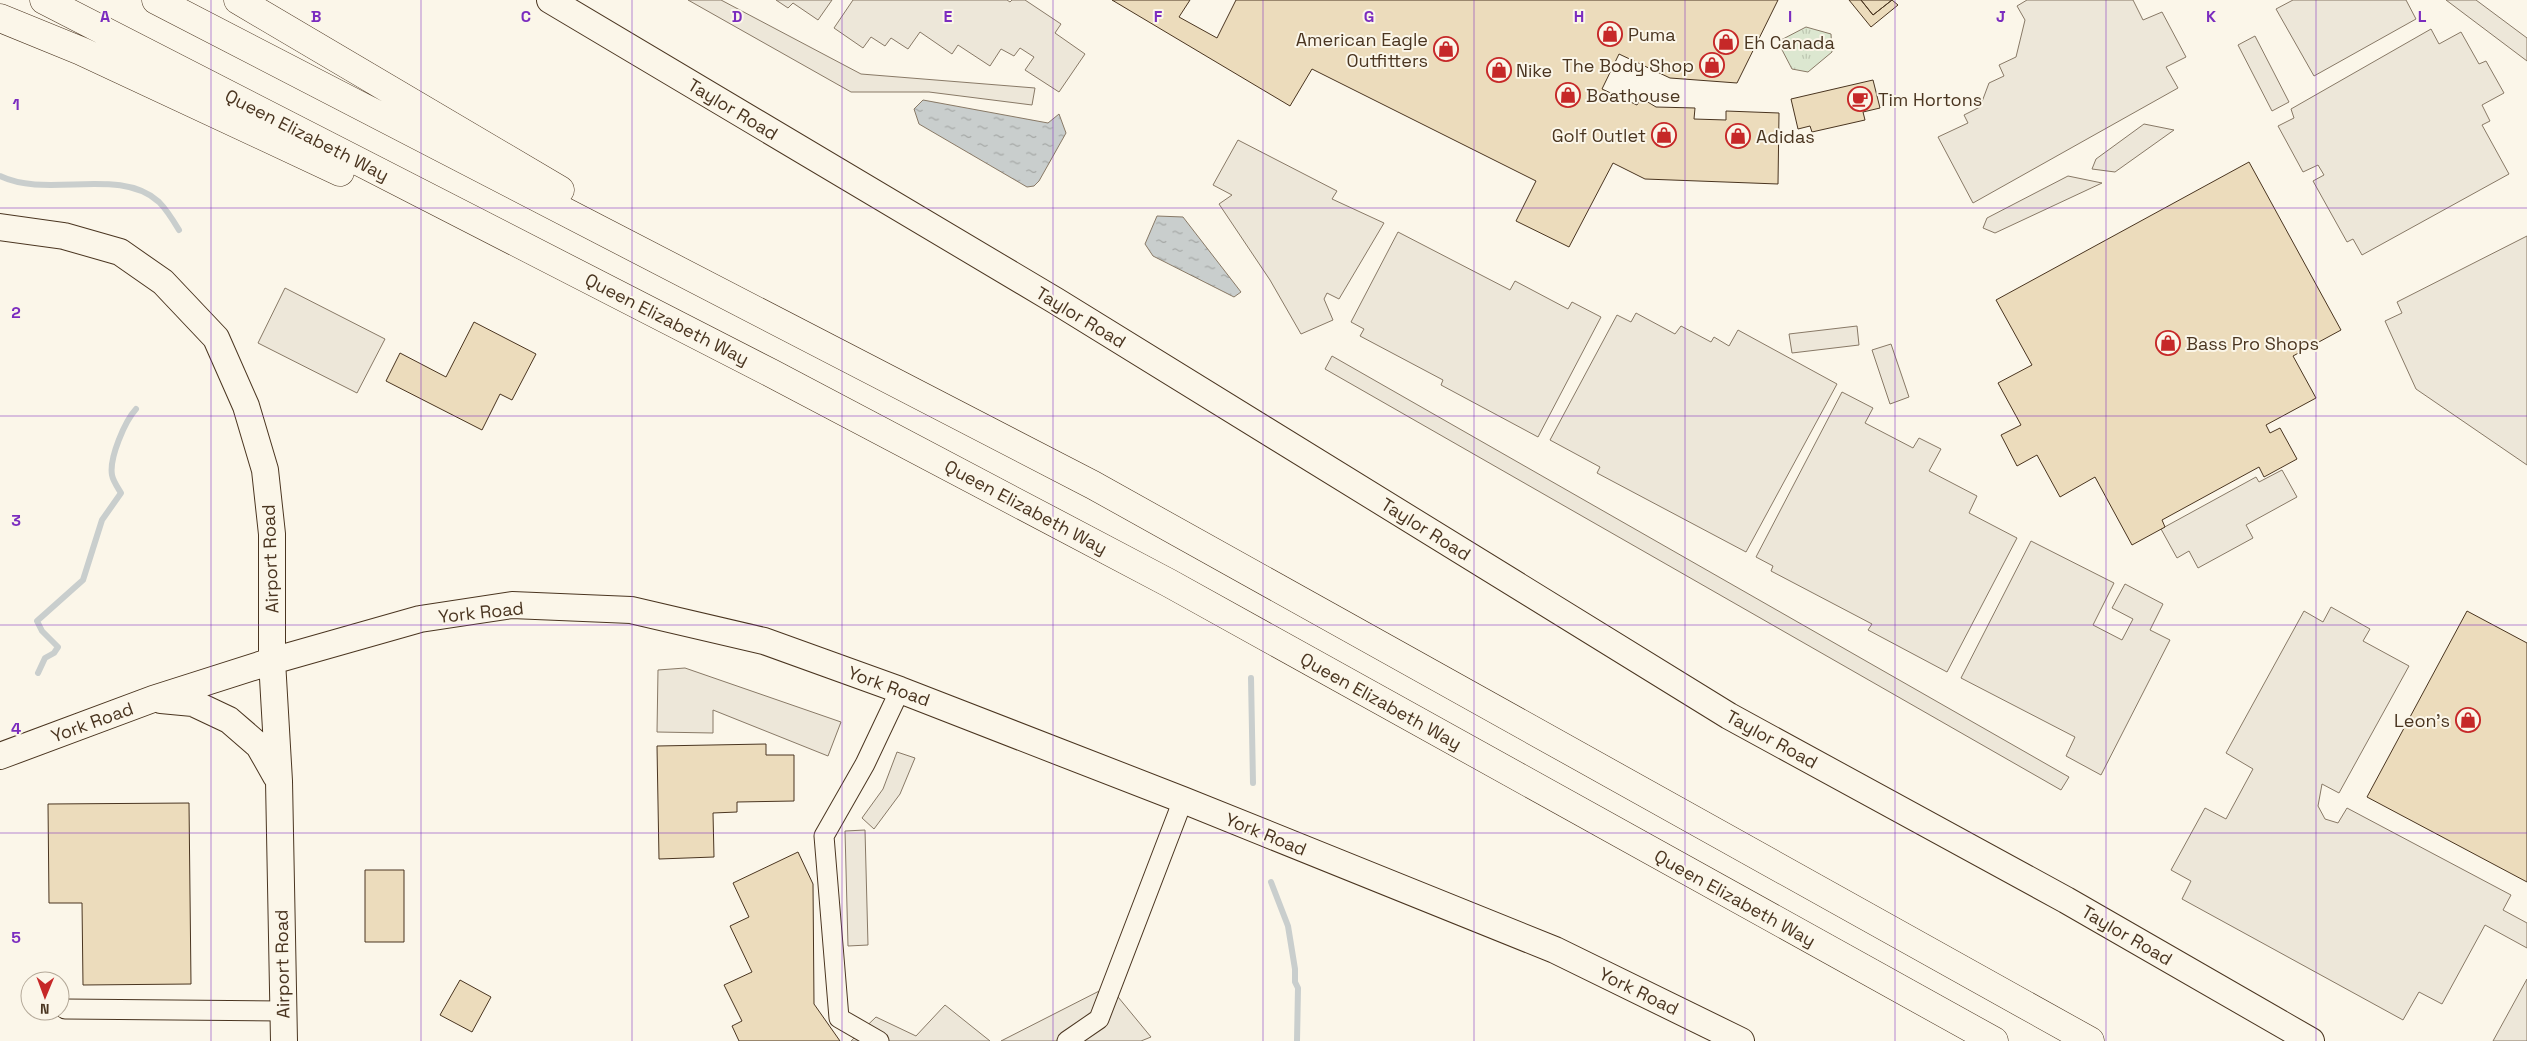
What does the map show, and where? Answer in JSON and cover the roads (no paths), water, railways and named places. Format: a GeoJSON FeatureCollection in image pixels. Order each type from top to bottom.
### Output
{"type":"FeatureCollection","features":[{"type":"Feature","properties":{"kind":"highway","name":"Queen Elizabeth Way"},"geometry":{"type":"LineString","coordinates":[[44,0],[771,373],[1178,588],[1994,1041]]}},
{"type":"Feature","properties":{"kind":"highway"},"geometry":{"type":"LineString","coordinates":[[156,0],[1093,485],[2090,1041]]}},
{"type":"Feature","properties":{"kind":"highway"},"geometry":{"type":"LineString","coordinates":[[238,0],[833,350]]}},
{"type":"Feature","properties":{"kind":"highway"},"geometry":{"type":"LineString","coordinates":[[0,18],[80,51],[771,373]]}},
{"type":"Feature","properties":{"kind":"main road","name":"Taylor Road"},"geometry":{"type":"LineString","coordinates":[[550,0],[1056,301],[1729,716],[2066,900],[2311,1041]]}},
{"type":"Feature","properties":{"kind":"main road","name":"Airport Road"},"geometry":{"type":"LineString","coordinates":[[0,227],[64,236],[120,252],[163,282],[216,338],[246,406],[265,470],[272,534],[272,661],[279,781],[284,1041]]}},
{"type":"Feature","properties":{"kind":"main road","name":"York Road"},"geometry":{"type":"LineString","coordinates":[[0,756],[153,699],[272,661],[420,619],[503,607],[632,610],[764,641],[900,690],[1183,800],[1555,950],[1740,1041]]}},
{"type":"Feature","properties":{"kind":"main road"},"geometry":{"type":"LineString","coordinates":[[153,699],[193,703],[230,720],[259,746],[279,781]]}},
{"type":"Feature","properties":{"kind":"street"},"geometry":{"type":"LineString","coordinates":[[879,1041],[839,1018],[824,836],[868,756],[900,690]]}},
{"type":"Feature","properties":{"kind":"street"},"geometry":{"type":"LineString","coordinates":[[1067,1041],[1099,1019],[1183,800]]}},
{"type":"Feature","properties":{"kind":"street"},"geometry":{"type":"LineString","coordinates":[[70,1009],[283,1011]]}},
{"type":"Feature","properties":{"kind":"water"},"geometry":{"type":"Polygon","coordinates":[[[923,100],[1048,123],[1059,114],[1066,133],[1039,181],[1034,186],[1027,187],[919,124],[914,109],[923,100]]]}},
{"type":"Feature","properties":{"kind":"water"},"geometry":{"type":"Polygon","coordinates":[[[1157,216],[1183,217],[1241,292],[1234,297],[1153,256],[1145,244],[1157,216]]]}},
{"type":"Feature","properties":{"kind":"waterway"},"geometry":{"type":"LineString","coordinates":[[0,176],[19,182],[39,185],[104,184],[124,186],[143,191],[162,205],[179,230]]}},
{"type":"Feature","properties":{"kind":"waterway"},"geometry":{"type":"LineString","coordinates":[[38,673],[45,658],[54,653],[58,647],[42,631],[37,621],[83,580],[102,520],[121,493],[112,475],[113,459],[123,431],[136,409]]}},
{"type":"Feature","properties":{"kind":"waterway"},"geometry":{"type":"LineString","coordinates":[[1251,678],[1253,783]]}},
{"type":"Feature","properties":{"kind":"waterway"},"geometry":{"type":"LineString","coordinates":[[1271,882],[1288,926],[1295,969],[1295,982],[1298,988],[1297,1041]]}},
{"type":"Feature","properties":{"kind":"place","name":"Puma"},"geometry":{"type":"Point","coordinates":[1610,34]}},
{"type":"Feature","properties":{"kind":"place","name":"Eh Canada"},"geometry":{"type":"Point","coordinates":[1726,42]}},
{"type":"Feature","properties":{"kind":"place","name":"American Eagle Outfitters"},"geometry":{"type":"Point","coordinates":[1446,49]}},
{"type":"Feature","properties":{"kind":"place","name":"The Body Shop"},"geometry":{"type":"Point","coordinates":[1712,65]}},
{"type":"Feature","properties":{"kind":"place","name":"Nike"},"geometry":{"type":"Point","coordinates":[1499,70]}},
{"type":"Feature","properties":{"kind":"place","name":"Boathouse"},"geometry":{"type":"Point","coordinates":[1568,95]}},
{"type":"Feature","properties":{"kind":"place","name":"Tim Hortons"},"geometry":{"type":"Point","coordinates":[1860,99]}},
{"type":"Feature","properties":{"kind":"place","name":"Golf Outlet"},"geometry":{"type":"Point","coordinates":[1664,135]}},
{"type":"Feature","properties":{"kind":"place","name":"Adidas"},"geometry":{"type":"Point","coordinates":[1738,136]}},
{"type":"Feature","properties":{"kind":"place","name":"Bass Pro Shops"},"geometry":{"type":"Point","coordinates":[2168,343]}},
{"type":"Feature","properties":{"kind":"place","name":"Leon's"},"geometry":{"type":"Point","coordinates":[2468,720]}}]}
